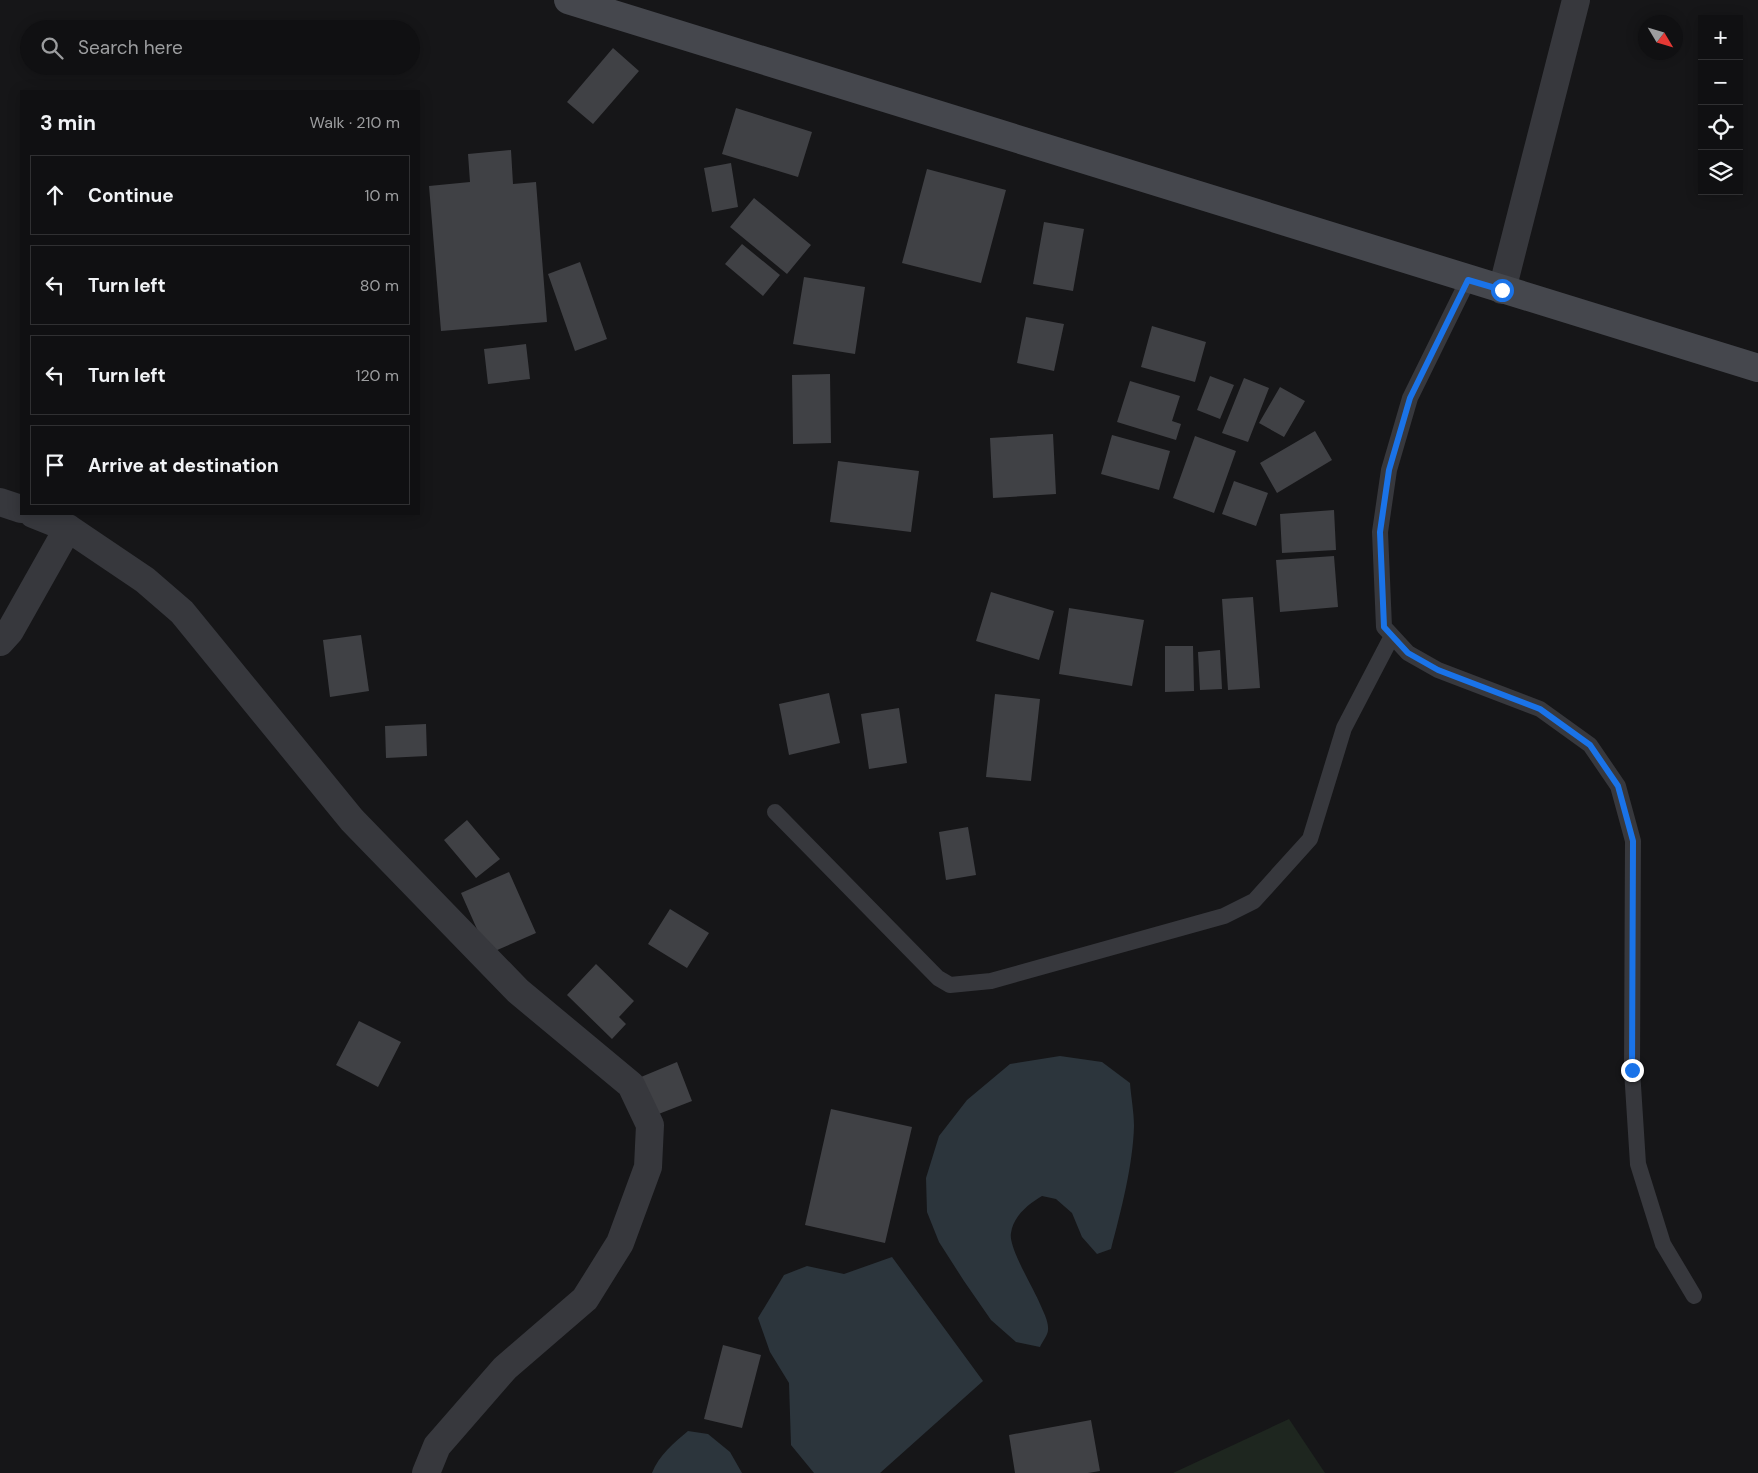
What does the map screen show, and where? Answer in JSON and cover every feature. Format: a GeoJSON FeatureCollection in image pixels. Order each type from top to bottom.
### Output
{"type":"FeatureCollection","features":[{"type":"Feature","properties":{"kind":"main road"},"geometry":{"type":"LineString","coordinates":[[568,0],[1468,280],[1758,368]]}},
{"type":"Feature","properties":{"kind":"street"},"geometry":{"type":"LineString","coordinates":[[1502,290],[1576,0]]}},
{"type":"Feature","properties":{"kind":"street"},"geometry":{"type":"LineString","coordinates":[[0,502],[20,509]]}},
{"type":"Feature","properties":{"kind":"street"},"geometry":{"type":"LineString","coordinates":[[35,515],[68,528],[145,580],[182,612],[209,642],[289,744],[352,820],[518,991],[631,1085],[650,1125],[648,1167],[620,1244],[585,1299],[505,1368],[437,1446],[426,1473]]}},
{"type":"Feature","properties":{"kind":"street"},"geometry":{"type":"LineString","coordinates":[[0,642],[10,631],[68,528]]}},
{"type":"Feature","properties":{"kind":"lane"},"geometry":{"type":"LineString","coordinates":[[1468,280],[1410,398],[1389,470],[1380,532],[1384,627],[1408,653],[1438,670],[1540,709],[1590,745],[1618,786],[1633,841],[1632,1070],[1638,1164],[1662,1244],[1694,1296]]}},
{"type":"Feature","properties":{"kind":"lane"},"geometry":{"type":"LineString","coordinates":[[775,812],[938,978],[950,986],[991,981],[1224,916],[1254,901],[1310,839],[1344,728],[1392,636]]}},
{"type":"Feature","properties":{"kind":"shaded area"},"geometry":{"type":"Polygon","coordinates":[[[1060,1056],[1102,1062],[1130,1083],[1134,1121],[1133,1141],[1126,1188],[1111,1249],[1097,1254],[1082,1237],[1072,1213],[1056,1199],[1042,1196],[1018,1216],[1012,1227],[1011,1239],[1013,1248],[1048,1324],[1048,1332],[1040,1347],[1016,1342],[991,1320],[964,1281],[939,1242],[927,1212],[926,1178],[939,1136],[967,1100],[1010,1064],[1060,1056]]]}},
{"type":"Feature","properties":{"kind":"shaded area"},"geometry":{"type":"Polygon","coordinates":[[[892,1257],[983,1381],[880,1473],[814,1473],[791,1445],[789,1383],[770,1352],[758,1318],[784,1275],[807,1266],[844,1274],[892,1257]]]}},
{"type":"Feature","properties":{"kind":"shaded area"},"geometry":{"type":"Polygon","coordinates":[[[1289,1419],[1325,1473],[1173,1473],[1289,1419]]]}},
{"type":"Feature","properties":{"kind":"shaded area"},"geometry":{"type":"Polygon","coordinates":[[[688,1431],[708,1434],[730,1452],[742,1473],[652,1473],[663,1455],[688,1431]]]}},
{"type":"Feature","properties":{"kind":"building"},"geometry":{"type":"Polygon","coordinates":[[[613,48],[639,71],[593,124],[567,102],[613,48]]]}},
{"type":"Feature","properties":{"kind":"building"},"geometry":{"type":"Polygon","coordinates":[[[736,108],[812,132],[798,177],[722,154],[736,108]]]}},
{"type":"Feature","properties":{"kind":"building"},"geometry":{"type":"Polygon","coordinates":[[[511,150],[513,184],[536,182],[547,322],[441,331],[429,186],[470,182],[468,154],[511,150]]]}},
{"type":"Feature","properties":{"kind":"building"},"geometry":{"type":"Polygon","coordinates":[[[731,163],[738,207],[712,212],[704,168],[731,163]]]}},
{"type":"Feature","properties":{"kind":"building"},"geometry":{"type":"Polygon","coordinates":[[[927,169],[1006,190],[981,283],[902,263],[927,169]]]}},
{"type":"Feature","properties":{"kind":"building"},"geometry":{"type":"Polygon","coordinates":[[[754,198],[811,245],[787,274],[730,227],[754,198]]]}},
{"type":"Feature","properties":{"kind":"building"},"geometry":{"type":"Polygon","coordinates":[[[1044,222],[1084,229],[1073,291],[1033,284],[1044,222]]]}},
{"type":"Feature","properties":{"kind":"building"},"geometry":{"type":"Polygon","coordinates":[[[742,244],[780,275],[763,296],[725,264],[742,244]]]}},
{"type":"Feature","properties":{"kind":"building"},"geometry":{"type":"Polygon","coordinates":[[[580,262],[607,339],[575,351],[548,274],[580,262]]]}},
{"type":"Feature","properties":{"kind":"building"},"geometry":{"type":"Polygon","coordinates":[[[804,277],[865,287],[855,354],[793,344],[804,277]]]}},
{"type":"Feature","properties":{"kind":"building"},"geometry":{"type":"Polygon","coordinates":[[[1026,317],[1064,324],[1054,371],[1017,363],[1026,317]]]}},
{"type":"Feature","properties":{"kind":"building"},"geometry":{"type":"Polygon","coordinates":[[[1152,326],[1206,342],[1195,382],[1141,367],[1152,326]]]}},
{"type":"Feature","properties":{"kind":"building"},"geometry":{"type":"Polygon","coordinates":[[[526,344],[530,379],[488,384],[484,349],[526,344]]]}},
{"type":"Feature","properties":{"kind":"building"},"geometry":{"type":"Polygon","coordinates":[[[830,374],[831,443],[793,444],[792,375],[830,374]]]}},
{"type":"Feature","properties":{"kind":"building"},"geometry":{"type":"Polygon","coordinates":[[[1210,376],[1234,385],[1220,419],[1197,410],[1210,376]]]}},
{"type":"Feature","properties":{"kind":"building"},"geometry":{"type":"Polygon","coordinates":[[[1244,378],[1269,388],[1248,442],[1222,433],[1244,378]]]}},
{"type":"Feature","properties":{"kind":"building"},"geometry":{"type":"Polygon","coordinates":[[[1130,381],[1180,396],[1172,421],[1181,424],[1176,440],[1117,422],[1130,381]]]}},
{"type":"Feature","properties":{"kind":"building"},"geometry":{"type":"Polygon","coordinates":[[[1280,387],[1305,401],[1284,437],[1259,423],[1280,387]]]}},
{"type":"Feature","properties":{"kind":"building"},"geometry":{"type":"Polygon","coordinates":[[[1315,431],[1332,460],[1277,493],[1260,463],[1315,431]]]}},
{"type":"Feature","properties":{"kind":"building"},"geometry":{"type":"Polygon","coordinates":[[[1053,434],[1056,494],[993,498],[990,438],[1053,434]]]}},
{"type":"Feature","properties":{"kind":"building"},"geometry":{"type":"Polygon","coordinates":[[[1112,435],[1170,451],[1159,490],[1101,474],[1112,435]]]}},
{"type":"Feature","properties":{"kind":"building"},"geometry":{"type":"Polygon","coordinates":[[[1195,436],[1236,451],[1214,513],[1173,498],[1195,436]]]}},
{"type":"Feature","properties":{"kind":"building"},"geometry":{"type":"Polygon","coordinates":[[[838,461],[919,471],[911,532],[830,522],[838,461]]]}},
{"type":"Feature","properties":{"kind":"building"},"geometry":{"type":"Polygon","coordinates":[[[1234,481],[1268,493],[1256,526],[1222,514],[1234,481]]]}},
{"type":"Feature","properties":{"kind":"building"},"geometry":{"type":"Polygon","coordinates":[[[1334,510],[1336,550],[1282,553],[1280,514],[1334,510]]]}},
{"type":"Feature","properties":{"kind":"building"},"geometry":{"type":"Polygon","coordinates":[[[1334,556],[1338,607],[1280,612],[1276,560],[1334,556]]]}},
{"type":"Feature","properties":{"kind":"building"},"geometry":{"type":"Polygon","coordinates":[[[991,592],[1054,611],[1039,660],[976,641],[991,592]]]}},
{"type":"Feature","properties":{"kind":"building"},"geometry":{"type":"Polygon","coordinates":[[[1253,597],[1260,688],[1228,690],[1222,599],[1253,597]]]}},
{"type":"Feature","properties":{"kind":"building"},"geometry":{"type":"Polygon","coordinates":[[[1069,608],[1144,620],[1132,686],[1059,674],[1069,608]]]}},
{"type":"Feature","properties":{"kind":"building"},"geometry":{"type":"Polygon","coordinates":[[[361,635],[369,691],[330,697],[323,640],[361,635]]]}},
{"type":"Feature","properties":{"kind":"building"},"geometry":{"type":"Polygon","coordinates":[[[1165,646],[1193,646],[1194,691],[1165,692],[1165,646]]]}},
{"type":"Feature","properties":{"kind":"building"},"geometry":{"type":"Polygon","coordinates":[[[1220,650],[1222,689],[1200,690],[1198,652],[1220,650]]]}},
{"type":"Feature","properties":{"kind":"building"},"geometry":{"type":"Polygon","coordinates":[[[829,693],[840,743],[789,755],[779,704],[829,693]]]}},
{"type":"Feature","properties":{"kind":"building"},"geometry":{"type":"Polygon","coordinates":[[[995,694],[1040,699],[1031,781],[986,777],[995,694]]]}},
{"type":"Feature","properties":{"kind":"building"},"geometry":{"type":"Polygon","coordinates":[[[899,708],[907,763],[869,769],[861,714],[899,708]]]}},
{"type":"Feature","properties":{"kind":"building"},"geometry":{"type":"Polygon","coordinates":[[[426,724],[427,756],[386,758],[385,726],[426,724]]]}},
{"type":"Feature","properties":{"kind":"building"},"geometry":{"type":"Polygon","coordinates":[[[467,820],[500,859],[476,878],[444,840],[467,820]]]}},
{"type":"Feature","properties":{"kind":"building"},"geometry":{"type":"Polygon","coordinates":[[[968,827],[976,875],[946,880],[939,832],[968,827]]]}},
{"type":"Feature","properties":{"kind":"building"},"geometry":{"type":"Polygon","coordinates":[[[509,872],[536,933],[488,954],[461,893],[509,872]]]}},
{"type":"Feature","properties":{"kind":"building"},"geometry":{"type":"Polygon","coordinates":[[[670,909],[709,933],[687,968],[648,944],[670,909]]]}},
{"type":"Feature","properties":{"kind":"building"},"geometry":{"type":"Polygon","coordinates":[[[596,964],[634,1001],[619,1017],[626,1024],[612,1039],[567,995],[596,964]]]}},
{"type":"Feature","properties":{"kind":"building"},"geometry":{"type":"Polygon","coordinates":[[[359,1021],[401,1042],[378,1087],[336,1065],[359,1021]]]}},
{"type":"Feature","properties":{"kind":"building"},"geometry":{"type":"Polygon","coordinates":[[[677,1062],[692,1101],[656,1115],[641,1077],[677,1062]]]}},
{"type":"Feature","properties":{"kind":"building"},"geometry":{"type":"Polygon","coordinates":[[[831,1109],[912,1127],[885,1243],[805,1225],[831,1109]]]}},
{"type":"Feature","properties":{"kind":"building"},"geometry":{"type":"Polygon","coordinates":[[[723,1345],[761,1355],[742,1428],[704,1419],[723,1345]]]}},
{"type":"Feature","properties":{"kind":"building"},"geometry":{"type":"Polygon","coordinates":[[[1091,1420],[1100,1471],[1088,1473],[1015,1473],[1009,1435],[1091,1420]]]}},
{"type":"Feature","properties":{"kind":"route"},"geometry":{"type":"LineString","coordinates":[[1502,290],[1468,280],[1410,398],[1389,470],[1380,532],[1384,627],[1408,653],[1438,670],[1540,709],[1590,745],[1618,786],[1633,841],[1632,1070]]}}]}
